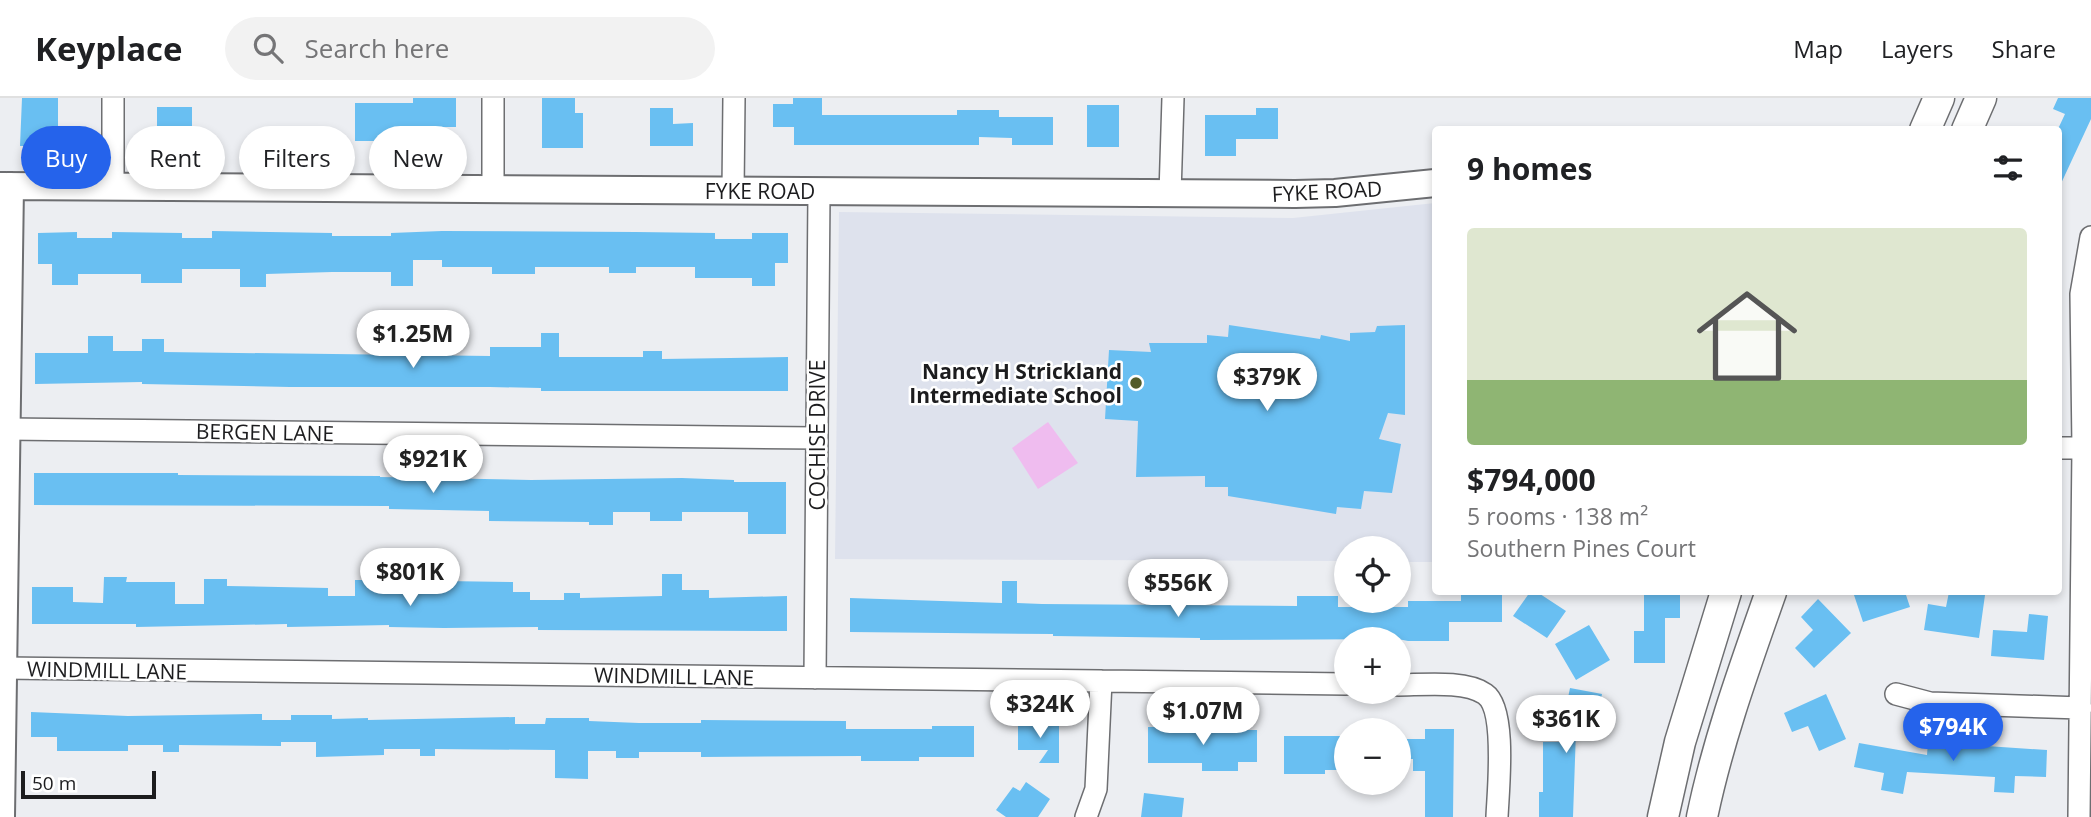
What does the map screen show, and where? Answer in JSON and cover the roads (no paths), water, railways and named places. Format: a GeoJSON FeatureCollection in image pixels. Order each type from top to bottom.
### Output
{"type":"FeatureCollection","features":[{"type":"Feature","properties":{"kind":"main road"},"geometry":{"type":"LineString","coordinates":[[1928,126],[1939,98]]}},
{"type":"Feature","properties":{"kind":"main road"},"geometry":{"type":"LineString","coordinates":[[1969,126],[1981,98]]}},
{"type":"Feature","properties":{"kind":"main road"},"geometry":{"type":"LineString","coordinates":[[1663,817],[1680,743],[1725,595]]}},
{"type":"Feature","properties":{"kind":"main road"},"geometry":{"type":"LineString","coordinates":[[1702,817],[1732,701],[1770,595]]}},
{"type":"Feature","properties":{"kind":"street"},"geometry":{"type":"LineString","coordinates":[[113,98],[113,187]]}},
{"type":"Feature","properties":{"kind":"street"},"geometry":{"type":"LineString","coordinates":[[493,98],[493,190]]}},
{"type":"Feature","properties":{"kind":"street"},"geometry":{"type":"LineString","coordinates":[[733,191],[734,98]]}},
{"type":"Feature","properties":{"kind":"street"},"geometry":{"type":"LineString","coordinates":[[1170,194],[1173,98]]}},
{"type":"Feature","properties":{"kind":"street","name":"FYKE ROAD"},"geometry":{"type":"LineString","coordinates":[[5,186],[1170,194],[1335,193],[1432,183]]}},
{"type":"Feature","properties":{"kind":"street"},"geometry":{"type":"LineString","coordinates":[[1,817],[6,429],[5,186]]}},
{"type":"Feature","properties":{"kind":"street","name":"COCHISE DRIVE"},"geometry":{"type":"LineString","coordinates":[[816,678],[819,192]]}},
{"type":"Feature","properties":{"kind":"street"},"geometry":{"type":"LineString","coordinates":[[2079,817],[2083,448],[2081,294],[2091,236]]}},
{"type":"Feature","properties":{"kind":"street","name":"BERGEN LANE"},"geometry":{"type":"LineString","coordinates":[[6,429],[817,438]]}},
{"type":"Feature","properties":{"kind":"street"},"geometry":{"type":"LineString","coordinates":[[2062,448],[2083,448]]}},
{"type":"Feature","properties":{"kind":"street","name":"WINDMILL LANE"},"geometry":{"type":"LineString","coordinates":[[3,668],[1334,684]]}},
{"type":"Feature","properties":{"kind":"street"},"geometry":{"type":"LineString","coordinates":[[1086,817],[1096,789],[1101,681]]}},
{"type":"Feature","properties":{"kind":"street"},"geometry":{"type":"LineString","coordinates":[[1411,685],[1461,686],[1487,695],[1494,705],[1499,726],[1497,817]]}},
{"type":"Feature","properties":{"kind":"street"},"geometry":{"type":"LineString","coordinates":[[1896,694],[1930,703],[2081,708]]}},
{"type":"Feature","properties":{"kind":"place","name":"Nancy H Strickland Intermediate School"},"geometry":{"type":"Point","coordinates":[1136,383]}}]}
